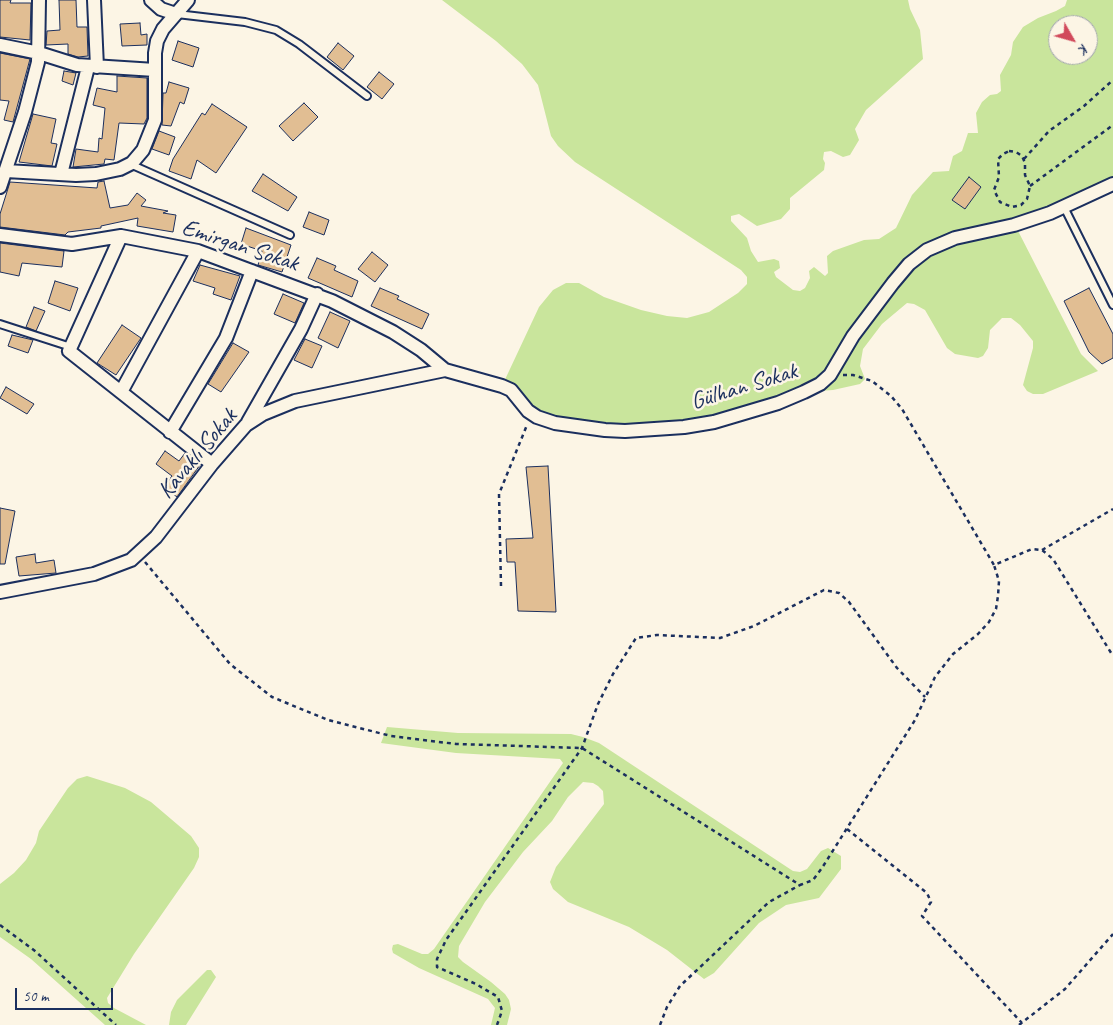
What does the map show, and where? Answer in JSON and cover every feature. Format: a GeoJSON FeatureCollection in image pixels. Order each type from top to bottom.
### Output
{"type":"FeatureCollection","features":[{"type":"Feature","properties":{"kind":"street"},"geometry":{"type":"LineString","coordinates":[[0,187],[25,112],[39,53],[39,0]]}},
{"type":"Feature","properties":{"kind":"street"},"geometry":{"type":"LineString","coordinates":[[61,174],[93,67],[94,0]]}},
{"type":"Feature","properties":{"kind":"street"},"geometry":{"type":"LineString","coordinates":[[151,0],[161,9],[176,14]]}},
{"type":"Feature","properties":{"kind":"street"},"geometry":{"type":"LineString","coordinates":[[6,171],[61,174],[110,172],[130,164],[143,150],[155,120],[157,41],[188,0]]}},
{"type":"Feature","properties":{"kind":"street"},"geometry":{"type":"LineString","coordinates":[[0,46],[39,53],[66,63],[93,67],[155,70]]}},
{"type":"Feature","properties":{"kind":"street","name":"Gülhan Sokak"},"geometry":{"type":"LineString","coordinates":[[445,370],[502,386],[517,397],[532,414],[555,423],[625,431],[684,427],[723,419],[778,403],[820,384],[830,375],[853,336],[893,283],[909,264],[927,250],[955,238],[1014,225],[1064,207],[1113,184]]}},
{"type":"Feature","properties":{"kind":"street","name":"Emirgan Sokak"},"geometry":{"type":"LineString","coordinates":[[0,235],[72,244],[121,236],[198,251],[317,294],[393,332],[421,350],[445,370]]}},
{"type":"Feature","properties":{"kind":"street"},"geometry":{"type":"LineString","coordinates":[[121,236],[69,351],[212,464]]}},
{"type":"Feature","properties":{"kind":"street"},"geometry":{"type":"LineString","coordinates":[[121,392],[198,251]]}},
{"type":"Feature","properties":{"kind":"street"},"geometry":{"type":"LineString","coordinates":[[170,432],[226,338],[252,271]]}},
{"type":"Feature","properties":{"kind":"street"},"geometry":{"type":"LineString","coordinates":[[246,425],[302,329],[317,294]]}},
{"type":"Feature","properties":{"kind":"street","name":"Kavaklı Sokak"},"geometry":{"type":"LineString","coordinates":[[0,592],[94,574],[122,565],[138,554],[168,523],[212,464],[246,425],[263,414],[296,401],[445,370]]}},
{"type":"Feature","properties":{"kind":"lane"},"geometry":{"type":"LineString","coordinates":[[176,14],[244,22],[276,30],[299,44],[367,96]]}},
{"type":"Feature","properties":{"kind":"lane"},"geometry":{"type":"LineString","coordinates":[[130,164],[290,235]]}},
{"type":"Feature","properties":{"kind":"lane"},"geometry":{"type":"LineString","coordinates":[[1064,207],[1113,305]]}},
{"type":"Feature","properties":{"kind":"lane"},"geometry":{"type":"LineString","coordinates":[[0,324],[71,347]]}},
{"type":"Feature","properties":{"kind":"path"},"geometry":{"type":"LineString","coordinates":[[1024,159],[1049,130],[1084,106],[1113,80]]}},
{"type":"Feature","properties":{"kind":"path"},"geometry":{"type":"LineString","coordinates":[[1030,186],[1113,125]]}},
{"type":"Feature","properties":{"kind":"path"},"geometry":{"type":"LineString","coordinates":[[1013,151],[1020,154],[1024,159],[1025,175],[1030,186],[1027,199],[1016,206],[1004,204],[995,194],[995,186],[999,174],[997,163],[1000,156],[1006,152],[1013,151]]}},
{"type":"Feature","properties":{"kind":"path"},"geometry":{"type":"LineString","coordinates":[[660,1025],[667,1007],[680,986],[770,902],[812,880],[847,829],[915,720],[934,677],[944,664],[989,622],[996,609],[999,581],[994,565],[917,432],[891,396],[872,381],[862,377],[830,375]]}},
{"type":"Feature","properties":{"kind":"path"},"geometry":{"type":"LineString","coordinates":[[501,586],[499,494],[532,414]]}},
{"type":"Feature","properties":{"kind":"path"},"geometry":{"type":"LineString","coordinates":[[1042,550],[1113,509]]}},
{"type":"Feature","properties":{"kind":"path"},"geometry":{"type":"LineString","coordinates":[[994,565],[1032,549],[1042,550],[1053,558],[1113,656]]}},
{"type":"Feature","properties":{"kind":"path"},"geometry":{"type":"LineString","coordinates":[[138,554],[230,664],[272,697],[328,720],[391,736],[456,744],[582,748],[800,885]]}},
{"type":"Feature","properties":{"kind":"path"},"geometry":{"type":"LineString","coordinates":[[497,1025],[502,1011],[498,997],[476,984],[438,967],[437,959],[446,940],[582,748],[598,704],[613,674],[636,638],[658,636],[720,638],[754,626],[824,590],[838,593],[849,602],[897,668],[925,697]]}},
{"type":"Feature","properties":{"kind":"path"},"geometry":{"type":"LineString","coordinates":[[847,829],[927,893],[930,902],[922,916],[1021,1024],[1064,989],[1113,934]]}},
{"type":"Feature","properties":{"kind":"path"},"geometry":{"type":"LineString","coordinates":[[0,925],[34,951],[116,1025]]}},
{"type":"Feature","properties":{"kind":"green space"},"geometry":{"type":"Polygon","coordinates":[[[442,0],[908,0],[920,30],[923,59],[866,110],[855,129],[859,140],[850,155],[843,157],[831,151],[824,152],[824,170],[790,198],[790,209],[781,219],[757,226],[739,214],[731,216],[731,221],[747,238],[751,251],[758,262],[774,259],[779,261],[780,268],[774,272],[776,277],[793,290],[800,291],[805,288],[810,278],[809,271],[814,267],[825,276],[828,273],[827,256],[833,251],[864,240],[879,239],[896,228],[912,195],[933,172],[949,171],[953,156],[962,151],[968,133],[978,133],[976,113],[982,102],[990,95],[1001,91],[1000,75],[1011,55],[1013,42],[1023,27],[1065,6],[1067,0],[1113,0],[1113,184],[1015,225],[1081,354],[1098,371],[1043,394],[1033,394],[1027,391],[1023,385],[1033,348],[1033,341],[1020,325],[1011,318],[1002,318],[990,330],[988,348],[983,356],[978,358],[955,354],[947,348],[925,310],[914,304],[907,303],[882,324],[863,349],[860,366],[865,379],[860,384],[833,390],[804,392],[684,427],[555,423],[502,386],[539,307],[553,290],[566,283],[579,283],[604,297],[641,310],[687,318],[709,312],[738,293],[747,284],[747,277],[741,270],[575,162],[558,146],[551,136],[538,85],[522,64],[496,41],[442,0]]]}},
{"type":"Feature","properties":{"kind":"green space"},"geometry":{"type":"Polygon","coordinates":[[[387,727],[458,733],[571,734],[583,737],[599,743],[793,871],[800,872],[807,869],[821,851],[828,848],[841,856],[841,869],[819,898],[786,905],[759,923],[714,973],[704,979],[667,950],[629,927],[568,902],[553,889],[550,882],[556,867],[604,804],[603,791],[593,783],[583,782],[568,797],[552,821],[523,852],[485,902],[459,946],[458,957],[491,982],[509,1000],[511,1009],[507,1025],[491,1025],[495,1008],[488,999],[419,968],[393,953],[393,945],[398,944],[422,954],[428,954],[434,949],[563,763],[560,759],[456,753],[381,743],[387,727]]]}},
{"type":"Feature","properties":{"kind":"green space"},"geometry":{"type":"Polygon","coordinates":[[[87,776],[125,788],[151,802],[191,836],[199,848],[199,857],[194,868],[134,954],[107,998],[108,1003],[114,1008],[146,1025],[105,1025],[31,959],[0,937],[0,884],[26,860],[36,843],[39,831],[68,788],[77,779],[87,776]]]}},
{"type":"Feature","properties":{"kind":"green space"},"geometry":{"type":"Polygon","coordinates":[[[207,970],[211,970],[216,977],[186,1025],[169,1025],[171,1012],[177,1000],[207,970]]]}},
{"type":"Feature","properties":{"kind":"building"},"geometry":{"type":"Polygon","coordinates":[[[0,0],[11,0],[10,3],[31,3],[30,40],[0,37],[0,0]]]}},
{"type":"Feature","properties":{"kind":"building"},"geometry":{"type":"Polygon","coordinates":[[[59,0],[76,0],[77,27],[87,27],[88,56],[78,57],[68,54],[68,44],[46,45],[47,31],[60,30],[59,0]]]}},
{"type":"Feature","properties":{"kind":"building"},"geometry":{"type":"Polygon","coordinates":[[[140,23],[141,35],[147,34],[147,45],[122,46],[120,24],[140,23]]]}},
{"type":"Feature","properties":{"kind":"building"},"geometry":{"type":"Polygon","coordinates":[[[178,41],[199,48],[193,67],[172,60],[178,41]]]}},
{"type":"Feature","properties":{"kind":"building"},"geometry":{"type":"Polygon","coordinates":[[[338,43],[354,56],[343,70],[327,57],[338,43]]]}},
{"type":"Feature","properties":{"kind":"building"},"geometry":{"type":"Polygon","coordinates":[[[0,53],[30,59],[13,122],[4,120],[9,101],[0,100],[0,53]]]}},
{"type":"Feature","properties":{"kind":"building"},"geometry":{"type":"Polygon","coordinates":[[[64,71],[76,73],[73,85],[62,81],[64,71]]]}},
{"type":"Feature","properties":{"kind":"building"},"geometry":{"type":"Polygon","coordinates":[[[379,72],[394,84],[382,99],[367,87],[379,72]]]}},
{"type":"Feature","properties":{"kind":"building"},"geometry":{"type":"Polygon","coordinates":[[[117,76],[147,78],[147,118],[144,124],[119,123],[114,160],[105,159],[104,164],[73,167],[76,149],[98,152],[99,138],[102,139],[105,108],[93,105],[97,88],[117,92],[117,76]]]}},
{"type":"Feature","properties":{"kind":"building"},"geometry":{"type":"Polygon","coordinates":[[[169,82],[189,88],[184,104],[180,102],[171,126],[162,125],[163,93],[166,93],[169,82]]]}},
{"type":"Feature","properties":{"kind":"building"},"geometry":{"type":"Polygon","coordinates":[[[304,103],[318,117],[293,141],[279,126],[304,103]]]}},
{"type":"Feature","properties":{"kind":"building"},"geometry":{"type":"Polygon","coordinates":[[[212,104],[247,127],[216,173],[197,160],[191,179],[169,171],[173,159],[202,113],[205,115],[212,104]]]}},
{"type":"Feature","properties":{"kind":"building"},"geometry":{"type":"Polygon","coordinates":[[[33,114],[56,119],[51,143],[57,144],[52,166],[19,162],[33,114]]]}},
{"type":"Feature","properties":{"kind":"building"},"geometry":{"type":"Polygon","coordinates":[[[159,131],[175,137],[169,155],[152,149],[159,131]]]}},
{"type":"Feature","properties":{"kind":"building"},"geometry":{"type":"Polygon","coordinates":[[[263,174],[297,197],[288,211],[252,191],[263,174]]]}},
{"type":"Feature","properties":{"kind":"building"},"geometry":{"type":"Polygon","coordinates":[[[969,177],[981,187],[965,209],[952,200],[969,177]]]}},
{"type":"Feature","properties":{"kind":"building"},"geometry":{"type":"Polygon","coordinates":[[[104,181],[110,208],[128,205],[137,193],[146,200],[141,206],[168,211],[163,213],[176,215],[173,232],[137,226],[138,218],[101,226],[101,228],[68,232],[65,235],[0,227],[0,214],[10,182],[97,188],[98,182],[104,181]]]}},
{"type":"Feature","properties":{"kind":"building"},"geometry":{"type":"Polygon","coordinates":[[[309,212],[329,220],[324,235],[303,227],[309,212]]]}},
{"type":"Feature","properties":{"kind":"building"},"geometry":{"type":"Polygon","coordinates":[[[246,228],[291,245],[282,272],[258,265],[262,251],[241,244],[246,228]]]}},
{"type":"Feature","properties":{"kind":"building"},"geometry":{"type":"Polygon","coordinates":[[[0,243],[64,251],[62,267],[22,263],[19,276],[0,272],[0,243]]]}},
{"type":"Feature","properties":{"kind":"building"},"geometry":{"type":"Polygon","coordinates":[[[372,252],[388,265],[375,282],[358,269],[372,252]]]}},
{"type":"Feature","properties":{"kind":"building"},"geometry":{"type":"Polygon","coordinates":[[[317,258],[336,266],[334,270],[358,281],[352,297],[308,278],[317,258]]]}},
{"type":"Feature","properties":{"kind":"building"},"geometry":{"type":"Polygon","coordinates":[[[200,265],[240,276],[231,300],[213,294],[215,288],[193,281],[200,265]]]}},
{"type":"Feature","properties":{"kind":"building"},"geometry":{"type":"Polygon","coordinates":[[[55,281],[78,288],[70,311],[48,303],[55,281]]]}},
{"type":"Feature","properties":{"kind":"building"},"geometry":{"type":"Polygon","coordinates":[[[380,288],[399,296],[397,299],[429,314],[422,329],[371,306],[380,288]]]}},
{"type":"Feature","properties":{"kind":"building"},"geometry":{"type":"Polygon","coordinates":[[[1089,288],[1113,334],[1113,358],[1102,364],[1089,352],[1064,301],[1089,288]]]}},
{"type":"Feature","properties":{"kind":"building"},"geometry":{"type":"Polygon","coordinates":[[[283,294],[304,303],[295,323],[274,314],[283,294]]]}},
{"type":"Feature","properties":{"kind":"building"},"geometry":{"type":"Polygon","coordinates":[[[34,307],[45,311],[36,331],[26,327],[34,307]]]}},
{"type":"Feature","properties":{"kind":"building"},"geometry":{"type":"Polygon","coordinates":[[[330,312],[350,321],[338,348],[318,338],[330,312]]]}},
{"type":"Feature","properties":{"kind":"building"},"geometry":{"type":"Polygon","coordinates":[[[122,325],[141,338],[116,375],[97,363],[122,325]]]}},
{"type":"Feature","properties":{"kind":"building"},"geometry":{"type":"Polygon","coordinates":[[[12,335],[33,340],[28,353],[8,346],[12,335]]]}},
{"type":"Feature","properties":{"kind":"building"},"geometry":{"type":"Polygon","coordinates":[[[305,339],[322,346],[312,368],[294,360],[305,339]]]}},
{"type":"Feature","properties":{"kind":"building"},"geometry":{"type":"Polygon","coordinates":[[[233,343],[249,352],[221,392],[208,384],[233,343]]]}},
{"type":"Feature","properties":{"kind":"building"},"geometry":{"type":"Polygon","coordinates":[[[6,387],[34,404],[27,414],[0,398],[6,387]]]}},
{"type":"Feature","properties":{"kind":"building"},"geometry":{"type":"Polygon","coordinates":[[[165,451],[179,461],[185,453],[200,465],[177,497],[164,487],[172,476],[156,464],[165,451]]]}},
{"type":"Feature","properties":{"kind":"building"},"geometry":{"type":"Polygon","coordinates":[[[548,466],[556,612],[518,611],[515,562],[507,562],[506,539],[533,538],[526,467],[548,466]]]}},
{"type":"Feature","properties":{"kind":"building"},"geometry":{"type":"Polygon","coordinates":[[[0,508],[15,511],[5,564],[0,564],[0,508]]]}},
{"type":"Feature","properties":{"kind":"building"},"geometry":{"type":"Polygon","coordinates":[[[35,554],[36,563],[54,560],[56,573],[19,576],[16,557],[35,554]]]}}]}
